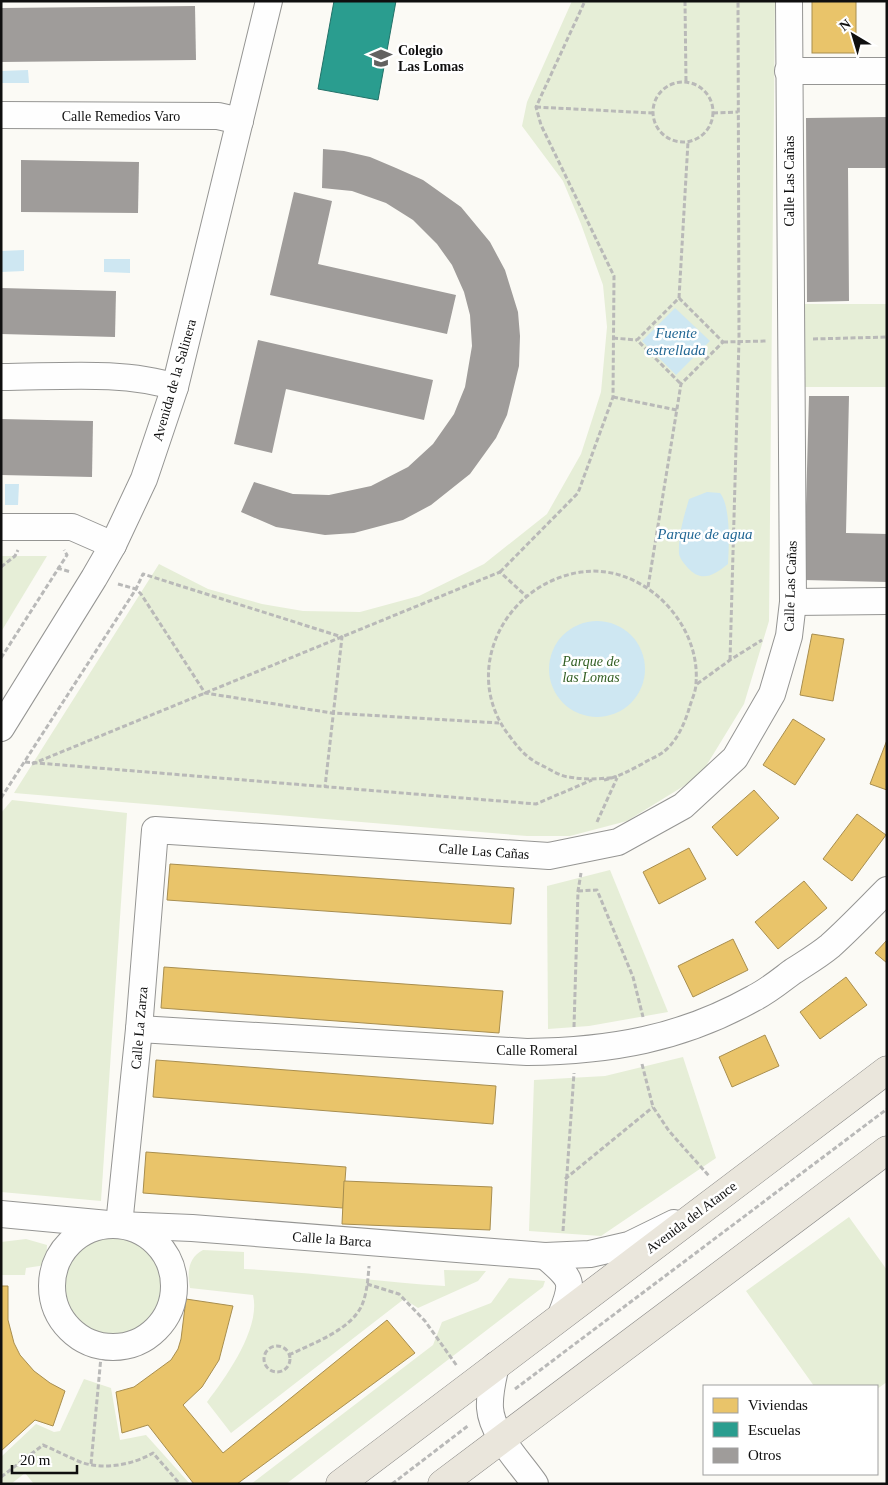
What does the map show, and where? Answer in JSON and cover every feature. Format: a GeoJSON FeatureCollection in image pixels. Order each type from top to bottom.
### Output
{"type":"FeatureCollection","features":[{"type":"Feature","properties":{"kind":"main road","name":"Avenida del Atance"},"geometry":{"type":"LineString","coordinates":[[340,1484],[723,1192],[784,1149],[887,1070]]}},
{"type":"Feature","properties":{"kind":"main road"},"geometry":{"type":"LineString","coordinates":[[452,1477],[887,1150]]}},
{"type":"Feature","properties":{"kind":"street","name":"Avenida de la Salinera"},"geometry":{"type":"LineString","coordinates":[[1,728],[94,578],[103,541],[144,479],[175,387],[269,1]]}},
{"type":"Feature","properties":{"kind":"street","name":"Calle Las Cañas"},"geometry":{"type":"LineString","coordinates":[[155,830],[549,856],[618,842],[682,806],[734,758],[772,694],[789,636],[793,602],[789,1]]}},
{"type":"Feature","properties":{"kind":"street"},"geometry":{"type":"LineString","coordinates":[[788,71],[887,71]]}},
{"type":"Feature","properties":{"kind":"street","name":"Calle Remedios Varo"},"geometry":{"type":"LineString","coordinates":[[1,115],[218,116],[240,121]]}},
{"type":"Feature","properties":{"kind":"street"},"geometry":{"type":"LineString","coordinates":[[1,377],[130,378],[153,380],[175,387]]}},
{"type":"Feature","properties":{"kind":"street"},"geometry":{"type":"LineString","coordinates":[[1,527],[72,527],[103,541]]}},
{"type":"Feature","properties":{"kind":"street"},"geometry":{"type":"LineString","coordinates":[[793,602],[887,601]]}},
{"type":"Feature","properties":{"kind":"street","name":"Calle La Zarza"},"geometry":{"type":"LineString","coordinates":[[119,1225],[140,1028],[155,830]]}},
{"type":"Feature","properties":{"kind":"street","name":"Calle Romeral"},"geometry":{"type":"LineString","coordinates":[[140,1028],[527,1052],[611,1048],[674,1032],[716,1017],[755,998],[828,947],[887,890]]}},
{"type":"Feature","properties":{"kind":"street","name":"Calle la Barca"},"geometry":{"type":"LineString","coordinates":[[1,1214],[119,1225],[192,1228],[545,1256],[590,1254],[629,1245],[697,1212]]}},
{"type":"Feature","properties":{"kind":"street"},"geometry":{"type":"LineString","coordinates":[[35,1216],[53,1231],[64,1250]]}},
{"type":"Feature","properties":{"kind":"street","name":"Calle la Barca"},"geometry":{"type":"LineString","coordinates":[[119,1225],[138,1230],[154,1240],[166,1255],[173,1274],[174,1293],[168,1312],[157,1329],[141,1340],[122,1347],[102,1346],[83,1339],[67,1326],[56,1309],[52,1289],[55,1268],[64,1250],[86,1232],[98,1227],[119,1225]]}},
{"type":"Feature","properties":{"kind":"street"},"geometry":{"type":"LineString","coordinates":[[166,1255],[176,1240],[192,1228]]}},
{"type":"Feature","properties":{"kind":"street"},"geometry":{"type":"LineString","coordinates":[[545,1256],[566,1273],[571,1290],[561,1315]]}},
{"type":"Feature","properties":{"kind":"street"},"geometry":{"type":"LineString","coordinates":[[503,1361],[491,1386],[490,1408],[494,1425],[535,1484]]}},
{"type":"Feature","properties":{"kind":"path"},"geometry":{"type":"LineString","coordinates":[[32,764],[500,572],[578,493],[612,397],[614,276],[541,125],[536,107],[585,1]]}},
{"type":"Feature","properties":{"kind":"path"},"geometry":{"type":"LineString","coordinates":[[685,1],[686,82]]}},
{"type":"Feature","properties":{"kind":"path"},"geometry":{"type":"LineString","coordinates":[[730,660],[739,340],[738,1]]}},
{"type":"Feature","properties":{"kind":"path"},"geometry":{"type":"LineString","coordinates":[[686,82],[696,85],[706,92],[711,102],[713,113],[706,132],[688,142],[675,141],[663,136],[655,125],[652,113],[655,100],[662,90],[673,83],[686,82]]}},
{"type":"Feature","properties":{"kind":"path"},"geometry":{"type":"LineString","coordinates":[[536,107],[652,113]]}},
{"type":"Feature","properties":{"kind":"path"},"geometry":{"type":"LineString","coordinates":[[713,113],[738,112]]}},
{"type":"Feature","properties":{"kind":"path"},"geometry":{"type":"LineString","coordinates":[[637,340],[679,298],[688,142]]}},
{"type":"Feature","properties":{"kind":"path"},"geometry":{"type":"LineString","coordinates":[[679,298],[723,342]]}},
{"type":"Feature","properties":{"kind":"path"},"geometry":{"type":"LineString","coordinates":[[648,587],[681,384],[723,342],[739,340],[887,337]]}},
{"type":"Feature","properties":{"kind":"path"},"geometry":{"type":"LineString","coordinates":[[613,338],[637,340],[681,384]]}},
{"type":"Feature","properties":{"kind":"path"},"geometry":{"type":"LineString","coordinates":[[612,397],[677,410]]}},
{"type":"Feature","properties":{"kind":"path"},"geometry":{"type":"LineString","coordinates":[[67,581],[103,541]]}},
{"type":"Feature","properties":{"kind":"path"},"geometry":{"type":"LineString","coordinates":[[1,567],[15,556],[22,542]]}},
{"type":"Feature","properties":{"kind":"path"},"geometry":{"type":"LineString","coordinates":[[1,658],[66,555],[61,545]]}},
{"type":"Feature","properties":{"kind":"path"},"geometry":{"type":"LineString","coordinates":[[500,572],[526,596]]}},
{"type":"Feature","properties":{"kind":"path"},"geometry":{"type":"LineString","coordinates":[[604,780],[617,777],[663,752],[683,728],[696,684],[695,655],[679,617],[648,587],[620,575],[584,572],[561,576],[526,596],[504,620],[490,657],[488,686],[499,723],[526,757],[566,777],[592,780],[617,777]]}},
{"type":"Feature","properties":{"kind":"path"},"geometry":{"type":"LineString","coordinates":[[1,798],[136,589],[143,574],[342,637]]}},
{"type":"Feature","properties":{"kind":"path"},"geometry":{"type":"LineString","coordinates":[[94,578],[136,589],[205,693],[332,713],[499,723]]}},
{"type":"Feature","properties":{"kind":"path"},"geometry":{"type":"LineString","coordinates":[[325,787],[342,637]]}},
{"type":"Feature","properties":{"kind":"path"},"geometry":{"type":"LineString","coordinates":[[696,684],[764,639]]}},
{"type":"Feature","properties":{"kind":"path"},"geometry":{"type":"LineString","coordinates":[[25,762],[536,804],[592,780]]}},
{"type":"Feature","properties":{"kind":"path"},"geometry":{"type":"LineString","coordinates":[[578,891],[597,890],[633,977],[646,1026]]}},
{"type":"Feature","properties":{"kind":"path"},"geometry":{"type":"LineString","coordinates":[[642,1060],[652,1107],[669,1131],[723,1192]]}},
{"type":"Feature","properties":{"kind":"path"},"geometry":{"type":"LineString","coordinates":[[565,1179],[652,1107]]}},
{"type":"Feature","properties":{"kind":"path"},"geometry":{"type":"LineString","coordinates":[[392,1484],[526,1380],[887,1109]]}},
{"type":"Feature","properties":{"kind":"path"},"geometry":{"type":"LineString","coordinates":[[784,1149],[824,1199]]}},
{"type":"Feature","properties":{"kind":"path"},"geometry":{"type":"LineString","coordinates":[[289,1355],[338,1330],[351,1319],[361,1307],[366,1286],[398,1294],[425,1321],[470,1384]]}},
{"type":"Feature","properties":{"kind":"path"},"geometry":{"type":"LineString","coordinates":[[91,1464],[102,1346]]}},
{"type":"Feature","properties":{"kind":"path"},"geometry":{"type":"LineString","coordinates":[[281,1346],[289,1355],[287,1367],[279,1372],[270,1370],[264,1363],[264,1355],[273,1347],[281,1346]]}},
{"type":"Feature","properties":{"kind":"path"},"geometry":{"type":"LineString","coordinates":[[503,1361],[526,1380],[546,1406]]}},
{"type":"Feature","properties":{"kind":"path"},"geometry":{"type":"LineString","coordinates":[[423,1420],[442,1446],[452,1477]]}},
{"type":"Feature","properties":{"kind":"path"},"geometry":{"type":"LineString","coordinates":[[1,1477],[43,1445],[78,1461],[91,1464],[137,1462],[153,1453],[180,1484]]}},
{"type":"Feature","properties":{"kind":"green space","name":"Parque de las Lomas"},"geometry":{"type":"Polygon","coordinates":[[[572,1],[775,1],[769,621],[744,704],[700,776],[627,821],[570,836],[527,836],[14,793],[159,564],[208,589],[262,604],[303,611],[360,612],[419,596],[484,564],[547,514],[581,454],[601,392],[607,327],[603,285],[563,181],[522,126],[527,102],[572,1]]]}},
{"type":"Feature","properties":{"kind":"green space"},"geometry":{"type":"Polygon","coordinates":[[[793,304],[887,304],[887,387],[793,387],[793,304]]]}},
{"type":"Feature","properties":{"kind":"green space"},"geometry":{"type":"Polygon","coordinates":[[[1,556],[47,556],[1,632],[1,556]]]}},
{"type":"Feature","properties":{"kind":"green space"},"geometry":{"type":"Polygon","coordinates":[[[12,800],[127,813],[101,1201],[1,1192],[1,813],[12,800]]]}},
{"type":"Feature","properties":{"kind":"green space"},"geometry":{"type":"Polygon","coordinates":[[[610,870],[668,1012],[589,1026],[548,1029],[547,886],[610,870]]]}},
{"type":"Feature","properties":{"kind":"green space"},"geometry":{"type":"Polygon","coordinates":[[[683,1057],[716,1158],[601,1236],[529,1231],[534,1080],[605,1076],[683,1057]]]}},
{"type":"Feature","properties":{"kind":"green space"},"geometry":{"type":"Polygon","coordinates":[[[849,1217],[887,1270],[887,1382],[878,1388],[878,1385],[813,1385],[746,1291],[849,1217]]]}},
{"type":"Feature","properties":{"kind":"green space"},"geometry":{"type":"Polygon","coordinates":[[[114,1235],[133,1239],[149,1250],[160,1266],[164,1285],[160,1304],[149,1320],[133,1331],[114,1335],[95,1331],[79,1320],[68,1304],[64,1285],[68,1266],[79,1250],[95,1239],[114,1235]]]}},
{"type":"Feature","properties":{"kind":"green space"},"geometry":{"type":"Polygon","coordinates":[[[26,1239],[47,1245],[46,1265],[26,1268],[25,1275],[1,1275],[1,1242],[26,1239]]]}},
{"type":"Feature","properties":{"kind":"green space"},"geometry":{"type":"Polygon","coordinates":[[[203,1250],[244,1252],[244,1269],[445,1286],[444,1270],[486,1271],[478,1281],[418,1308],[404,1299],[231,1433],[207,1402],[241,1351],[252,1322],[253,1295],[190,1288],[190,1266],[194,1257],[203,1250]]]}},
{"type":"Feature","properties":{"kind":"green space"},"geometry":{"type":"Polygon","coordinates":[[[509,1278],[545,1281],[543,1287],[286,1484],[251,1484],[433,1345],[442,1322],[491,1303],[509,1278]]]}},
{"type":"Feature","properties":{"kind":"green space"},"geometry":{"type":"Polygon","coordinates":[[[84,1379],[111,1388],[120,1440],[146,1435],[190,1484],[34,1484],[25,1473],[11,1484],[1,1484],[1,1457],[36,1424],[54,1432],[60,1431],[84,1379]]]}},
{"type":"Feature","properties":{"kind":"water"},"geometry":{"type":"Polygon","coordinates":[[[28,70],[29,83],[1,83],[1,71],[28,70]]]}},
{"type":"Feature","properties":{"kind":"water"},"geometry":{"type":"Polygon","coordinates":[[[24,250],[24,271],[1,272],[1,251],[24,250]]]}},
{"type":"Feature","properties":{"kind":"water"},"geometry":{"type":"Polygon","coordinates":[[[104,259],[130,259],[130,273],[104,272],[104,259]]]}},
{"type":"Feature","properties":{"kind":"water","name":"Fuente estrellada"},"geometry":{"type":"Polygon","coordinates":[[[675,308],[710,341],[676,375],[642,341],[675,308]]]}},
{"type":"Feature","properties":{"kind":"water"},"geometry":{"type":"Polygon","coordinates":[[[5,484],[19,484],[18,505],[5,505],[5,484]]]}},
{"type":"Feature","properties":{"kind":"water","name":"Parque de agua"},"geometry":{"type":"Polygon","coordinates":[[[707,492],[720,493],[724,499],[728,517],[729,548],[728,564],[717,572],[702,576],[692,572],[682,561],[679,554],[679,540],[689,499],[707,492]]]}},
{"type":"Feature","properties":{"kind":"water"},"geometry":{"type":"Polygon","coordinates":[[[597,621],[615,625],[631,635],[641,651],[645,669],[641,687],[631,703],[615,713],[597,717],[579,713],[563,703],[553,687],[549,669],[553,651],[563,635],[579,625],[597,621]]]}},
{"type":"Feature","properties":{"kind":"building: Viviendas"},"geometry":{"type":"Polygon","coordinates":[[[812,1],[856,1],[856,53],[812,53],[812,1]]]}},
{"type":"Feature","properties":{"kind":"building: Viviendas"},"geometry":{"type":"Polygon","coordinates":[[[812,634],[844,639],[833,701],[800,695],[812,634]]]}},
{"type":"Feature","properties":{"kind":"building: Viviendas"},"geometry":{"type":"Polygon","coordinates":[[[793,719],[825,739],[795,785],[763,765],[793,719]]]}},
{"type":"Feature","properties":{"kind":"building: Viviendas"},"geometry":{"type":"Polygon","coordinates":[[[887,740],[887,790],[870,784],[887,740]]]}},
{"type":"Feature","properties":{"kind":"building: Viviendas"},"geometry":{"type":"Polygon","coordinates":[[[754,790],[779,818],[737,856],[712,827],[754,790]]]}},
{"type":"Feature","properties":{"kind":"building: Viviendas"},"geometry":{"type":"Polygon","coordinates":[[[857,814],[886,835],[852,881],[823,859],[857,814]]]}},
{"type":"Feature","properties":{"kind":"building: Viviendas"},"geometry":{"type":"Polygon","coordinates":[[[689,848],[706,879],[659,904],[643,872],[689,848]]]}},
{"type":"Feature","properties":{"kind":"building: Viviendas"},"geometry":{"type":"Polygon","coordinates":[[[170,864],[514,888],[511,924],[167,900],[170,864]]]}},
{"type":"Feature","properties":{"kind":"building: Viviendas"},"geometry":{"type":"Polygon","coordinates":[[[804,881],[827,908],[778,949],[755,922],[804,881]]]}},
{"type":"Feature","properties":{"kind":"building: Viviendas"},"geometry":{"type":"Polygon","coordinates":[[[733,939],[748,970],[693,997],[678,966],[733,939]]]}},
{"type":"Feature","properties":{"kind":"building: Viviendas"},"geometry":{"type":"Polygon","coordinates":[[[887,940],[887,963],[875,953],[887,940]]]}},
{"type":"Feature","properties":{"kind":"building: Viviendas"},"geometry":{"type":"Polygon","coordinates":[[[164,967],[503,991],[499,1033],[161,1008],[164,967]]]}},
{"type":"Feature","properties":{"kind":"building: Viviendas"},"geometry":{"type":"Polygon","coordinates":[[[846,977],[867,1005],[820,1039],[800,1012],[846,977]]]}},
{"type":"Feature","properties":{"kind":"building: Viviendas"},"geometry":{"type":"Polygon","coordinates":[[[765,1035],[779,1066],[732,1087],[719,1057],[765,1035]]]}},
{"type":"Feature","properties":{"kind":"building: Viviendas"},"geometry":{"type":"Polygon","coordinates":[[[156,1060],[496,1086],[493,1124],[153,1097],[156,1060]]]}},
{"type":"Feature","properties":{"kind":"building: Viviendas"},"geometry":{"type":"Polygon","coordinates":[[[146,1152],[346,1167],[343,1208],[143,1193],[146,1152]]]}},
{"type":"Feature","properties":{"kind":"building: Viviendas"},"geometry":{"type":"Polygon","coordinates":[[[344,1181],[492,1187],[490,1230],[342,1224],[344,1181]]]}},
{"type":"Feature","properties":{"kind":"building: Viviendas"},"geometry":{"type":"Polygon","coordinates":[[[1,1286],[8,1286],[8,1320],[14,1343],[20,1355],[34,1371],[65,1391],[53,1426],[35,1420],[1,1451],[1,1286]]]}},
{"type":"Feature","properties":{"kind":"building: Viviendas"},"geometry":{"type":"Polygon","coordinates":[[[186,1299],[233,1306],[219,1360],[202,1387],[183,1405],[223,1453],[387,1320],[415,1353],[237,1484],[194,1484],[148,1425],[122,1433],[116,1392],[134,1387],[171,1360],[178,1349],[181,1339],[186,1299]]]}},
{"type":"Feature","properties":{"kind":"building: Escuelas"},"geometry":{"type":"Polygon","coordinates":[[[334,1],[396,1],[378,100],[318,89],[334,1]]]}},
{"type":"Feature","properties":{"kind":"building: Otros"},"geometry":{"type":"Polygon","coordinates":[[[195,6],[196,60],[1,62],[1,8],[195,6]]]}},
{"type":"Feature","properties":{"kind":"building: Otros"},"geometry":{"type":"Polygon","coordinates":[[[887,117],[887,168],[848,168],[849,301],[807,302],[806,118],[887,117]]]}},
{"type":"Feature","properties":{"kind":"building: Otros"},"geometry":{"type":"Polygon","coordinates":[[[323,149],[344,151],[370,157],[423,180],[461,207],[490,242],[505,270],[518,312],[520,336],[519,366],[507,415],[496,438],[470,474],[431,505],[403,520],[354,533],[325,535],[276,527],[241,512],[254,482],[293,494],[329,495],[371,486],[408,467],[433,444],[454,414],[465,387],[472,346],[470,315],[464,292],[452,265],[437,244],[413,220],[386,203],[352,191],[322,188],[323,149]]]}},
{"type":"Feature","properties":{"kind":"building: Otros"},"geometry":{"type":"Polygon","coordinates":[[[21,160],[139,162],[138,213],[21,212],[21,160]]]}},
{"type":"Feature","properties":{"kind":"building: Otros"},"geometry":{"type":"Polygon","coordinates":[[[294,192],[332,201],[318,264],[456,295],[447,334],[270,295],[294,192]]]}},
{"type":"Feature","properties":{"kind":"building: Otros"},"geometry":{"type":"Polygon","coordinates":[[[1,288],[116,291],[115,337],[1,334],[1,288]]]}},
{"type":"Feature","properties":{"kind":"building: Otros"},"geometry":{"type":"Polygon","coordinates":[[[258,340],[433,380],[424,420],[286,389],[272,453],[234,444],[258,340]]]}},
{"type":"Feature","properties":{"kind":"building: Otros"},"geometry":{"type":"Polygon","coordinates":[[[809,396],[849,396],[846,533],[887,534],[887,582],[804,580],[809,396]]]}},
{"type":"Feature","properties":{"kind":"building: Otros"},"geometry":{"type":"Polygon","coordinates":[[[1,419],[93,421],[92,477],[1,475],[1,419]]]}},
{"type":"Feature","properties":{"kind":"place","name":"Colegio Las Lomas"},"geometry":{"type":"Point","coordinates":[381,58]}}]}
